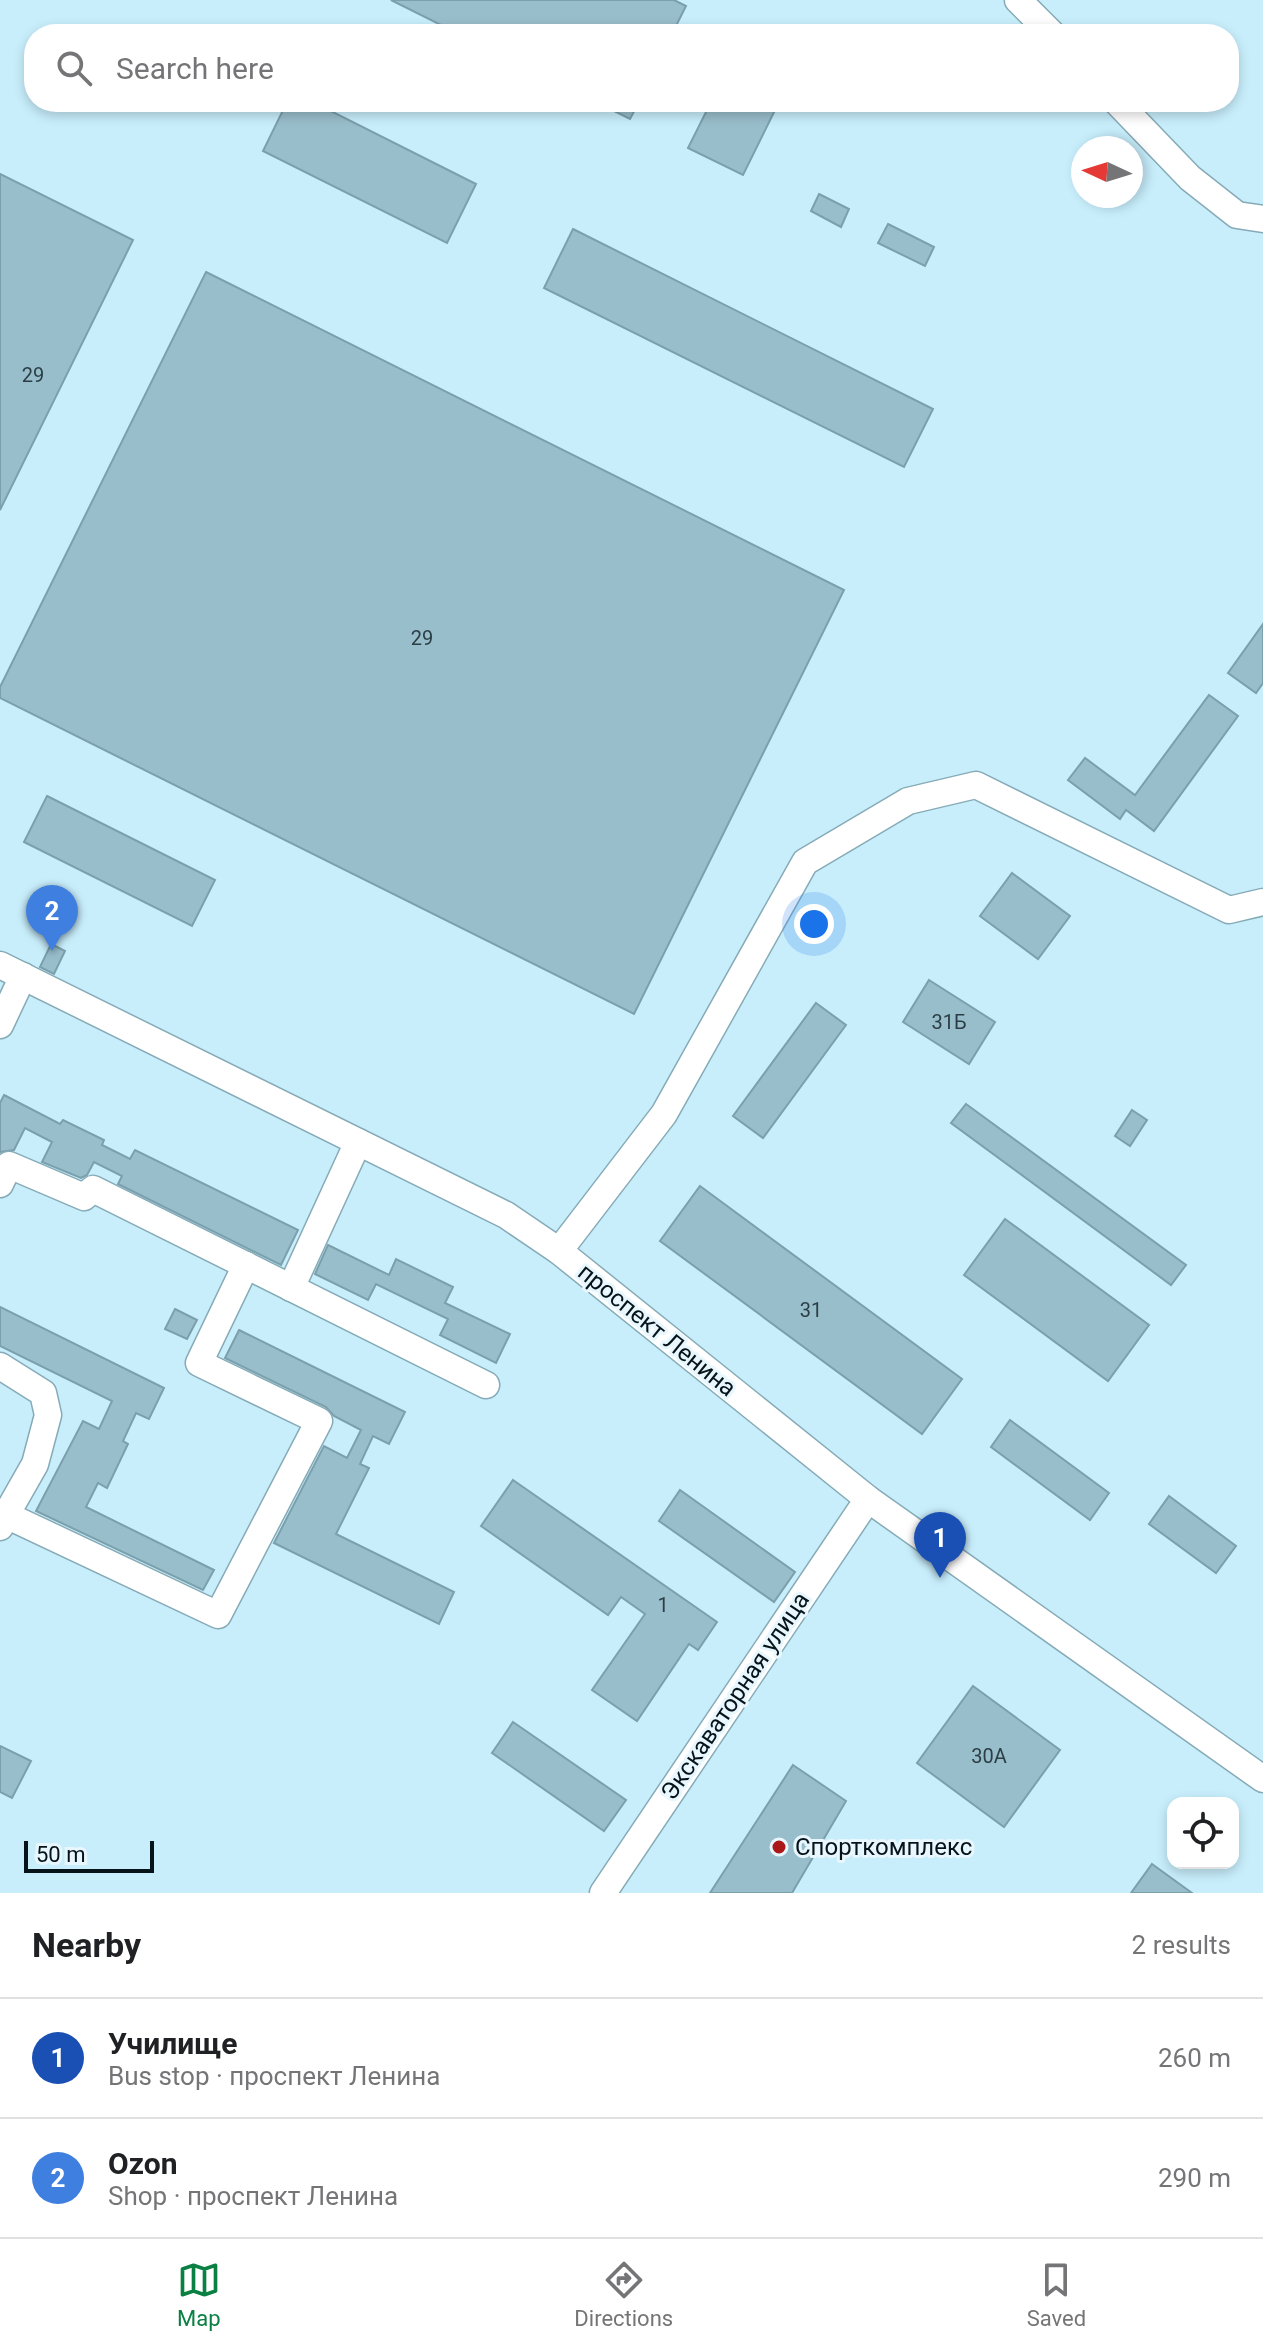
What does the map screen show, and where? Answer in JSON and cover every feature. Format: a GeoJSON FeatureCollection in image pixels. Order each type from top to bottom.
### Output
{"type":"FeatureCollection","features":[{"type":"Feature","properties":{"kind":"street"},"geometry":{"type":"LineString","coordinates":[[1018,0],[1042,24]]}},
{"type":"Feature","properties":{"kind":"street"},"geometry":{"type":"LineString","coordinates":[[1127,112],[1190,178],[1237,215],[1263,219]]}},
{"type":"Feature","properties":{"kind":"street"},"geometry":{"type":"LineString","coordinates":[[559,1251],[664,1114],[805,862],[908,801],[976,785],[1229,910],[1263,902]]}},
{"type":"Feature","properties":{"kind":"street"},"geometry":{"type":"LineString","coordinates":[[0,1025],[11,971]]}},
{"type":"Feature","properties":{"kind":"street","name":"проспект Ленина"},"geometry":{"type":"LineString","coordinates":[[11,971],[506,1215],[559,1251],[868,1499],[1263,1779]]}},
{"type":"Feature","properties":{"kind":"street"},"geometry":{"type":"LineString","coordinates":[[291,1288],[358,1142]]}},
{"type":"Feature","properties":{"kind":"street"},"geometry":{"type":"LineString","coordinates":[[0,1184],[9,1165],[84,1197],[93,1189],[486,1385]]}},
{"type":"Feature","properties":{"kind":"street"},"geometry":{"type":"LineString","coordinates":[[0,1366],[43,1393],[48,1415],[35,1464],[3,1521],[218,1615],[319,1421],[199,1363],[246,1265]]}},
{"type":"Feature","properties":{"kind":"street","name":"Экскаваторная улица"},"geometry":{"type":"LineString","coordinates":[[603,1893],[868,1499]]}},
{"type":"Feature","properties":{"kind":"building"},"geometry":{"type":"Polygon","coordinates":[[[391,0],[674,0],[686,6],[677,24],[439,24],[391,0]]]}},
{"type":"Feature","properties":{"kind":"building"},"geometry":{"type":"Polygon","coordinates":[[[282,112],[333,112],[476,184],[447,243],[263,151],[282,112]]]}},
{"type":"Feature","properties":{"kind":"building"},"geometry":{"type":"Polygon","coordinates":[[[616,112],[634,112],[630,119],[616,112]]]}},
{"type":"Feature","properties":{"kind":"building"},"geometry":{"type":"Polygon","coordinates":[[[706,112],[774,112],[743,175],[688,148],[706,112]]]}},
{"type":"Feature","properties":{"kind":"building"},"geometry":{"type":"Polygon","coordinates":[[[0,174],[133,240],[0,510],[0,174]]]}},
{"type":"Feature","properties":{"kind":"building"},"geometry":{"type":"Polygon","coordinates":[[[819,194],[849,209],[841,227],[811,211],[819,194]]]}},
{"type":"Feature","properties":{"kind":"building"},"geometry":{"type":"Polygon","coordinates":[[[888,224],[934,247],[925,266],[878,243],[888,224]]]}},
{"type":"Feature","properties":{"kind":"building"},"geometry":{"type":"Polygon","coordinates":[[[573,229],[933,409],[904,467],[544,288],[573,229]]]}},
{"type":"Feature","properties":{"kind":"building"},"geometry":{"type":"Polygon","coordinates":[[[206,272],[844,590],[634,1014],[0,698],[0,687],[206,272]]]}},
{"type":"Feature","properties":{"kind":"building"},"geometry":{"type":"Polygon","coordinates":[[[1263,624],[1263,683],[1256,693],[1228,673],[1263,624]]]}},
{"type":"Feature","properties":{"kind":"building"},"geometry":{"type":"Polygon","coordinates":[[[1209,695],[1238,716],[1154,831],[1126,810],[1120,819],[1068,780],[1085,758],[1135,795],[1209,695]]]}},
{"type":"Feature","properties":{"kind":"building"},"geometry":{"type":"Polygon","coordinates":[[[47,796],[215,880],[192,926],[24,842],[47,796]]]}},
{"type":"Feature","properties":{"kind":"building"},"geometry":{"type":"Polygon","coordinates":[[[1012,873],[1070,916],[1038,959],[980,916],[1012,873]]]}},
{"type":"Feature","properties":{"kind":"building"},"geometry":{"type":"Polygon","coordinates":[[[51,944],[65,951],[54,974],[40,967],[51,944]]]}},
{"type":"Feature","properties":{"kind":"building"},"geometry":{"type":"Polygon","coordinates":[[[929,980],[995,1022],[969,1064],[903,1022],[929,980]]]}},
{"type":"Feature","properties":{"kind":"building"},"geometry":{"type":"Polygon","coordinates":[[[816,1003],[846,1025],[763,1138],[733,1116],[816,1003]]]}},
{"type":"Feature","properties":{"kind":"building"},"geometry":{"type":"Polygon","coordinates":[[[4,1095],[60,1124],[63,1120],[104,1140],[102,1145],[130,1159],[135,1150],[298,1230],[281,1265],[118,1184],[122,1176],[94,1162],[87,1175],[81,1178],[42,1162],[52,1142],[25,1128],[14,1150],[0,1152],[0,1103],[4,1095]]]}},
{"type":"Feature","properties":{"kind":"building"},"geometry":{"type":"Polygon","coordinates":[[[966,1104],[1186,1265],[1171,1285],[951,1123],[966,1104]]]}},
{"type":"Feature","properties":{"kind":"building"},"geometry":{"type":"Polygon","coordinates":[[[1132,1110],[1147,1120],[1130,1146],[1115,1136],[1132,1110]]]}},
{"type":"Feature","properties":{"kind":"building"},"geometry":{"type":"Polygon","coordinates":[[[700,1186],[962,1379],[922,1434],[660,1241],[700,1186]]]}},
{"type":"Feature","properties":{"kind":"building"},"geometry":{"type":"Polygon","coordinates":[[[1005,1219],[1149,1325],[1108,1381],[964,1275],[1005,1219]]]}},
{"type":"Feature","properties":{"kind":"building"},"geometry":{"type":"Polygon","coordinates":[[[328,1245],[389,1275],[396,1259],[453,1287],[445,1303],[510,1334],[496,1363],[440,1335],[448,1319],[376,1284],[368,1300],[315,1274],[328,1245]]]}},
{"type":"Feature","properties":{"kind":"building"},"geometry":{"type":"Polygon","coordinates":[[[0,1307],[164,1388],[149,1419],[136,1413],[123,1441],[128,1444],[107,1488],[98,1483],[86,1507],[214,1570],[203,1590],[36,1511],[83,1421],[99,1429],[112,1401],[0,1346],[0,1307]]]}},
{"type":"Feature","properties":{"kind":"building"},"geometry":{"type":"Polygon","coordinates":[[[175,1309],[197,1320],[187,1339],[165,1329],[175,1309]]]}},
{"type":"Feature","properties":{"kind":"building"},"geometry":{"type":"Polygon","coordinates":[[[239,1330],[405,1412],[389,1444],[373,1436],[360,1464],[369,1468],[336,1534],[454,1592],[439,1624],[274,1543],[324,1446],[347,1458],[361,1430],[334,1416],[326,1407],[225,1358],[239,1330]]]}},
{"type":"Feature","properties":{"kind":"building"},"geometry":{"type":"Polygon","coordinates":[[[1010,1420],[1109,1493],[1090,1520],[991,1447],[1010,1420]]]}},
{"type":"Feature","properties":{"kind":"building"},"geometry":{"type":"Polygon","coordinates":[[[513,1480],[717,1622],[698,1650],[689,1644],[637,1721],[592,1690],[645,1614],[621,1597],[608,1615],[481,1526],[513,1480]]]}},
{"type":"Feature","properties":{"kind":"building"},"geometry":{"type":"Polygon","coordinates":[[[680,1490],[795,1572],[774,1602],[659,1521],[680,1490]]]}},
{"type":"Feature","properties":{"kind":"building"},"geometry":{"type":"Polygon","coordinates":[[[1169,1496],[1236,1546],[1216,1573],[1149,1524],[1169,1496]]]}},
{"type":"Feature","properties":{"kind":"building"},"geometry":{"type":"Polygon","coordinates":[[[973,1686],[1060,1750],[1004,1827],[917,1763],[973,1686]]]}},
{"type":"Feature","properties":{"kind":"building"},"geometry":{"type":"Polygon","coordinates":[[[513,1722],[626,1800],[604,1831],[492,1753],[513,1722]]]}},
{"type":"Feature","properties":{"kind":"building"},"geometry":{"type":"Polygon","coordinates":[[[0,1746],[31,1761],[12,1798],[0,1792],[0,1746]]]}},
{"type":"Feature","properties":{"kind":"building","name":"Спорткомплекс"},"geometry":{"type":"Polygon","coordinates":[[[793,1765],[846,1801],[792,1893],[710,1893],[793,1765]]]}},
{"type":"Feature","properties":{"kind":"building"},"geometry":{"type":"Polygon","coordinates":[[[1152,1864],[1192,1893],[1131,1893],[1152,1864]]]}},
{"type":"Feature","properties":{"kind":"place","name":"Ozon"},"geometry":{"type":"Point","coordinates":[52,951]}},
{"type":"Feature","properties":{"kind":"place","name":"Училище"},"geometry":{"type":"Point","coordinates":[940,1578]}},
{"type":"Feature","properties":{"kind":"place","name":"Спорткомплекс"},"geometry":{"type":"Point","coordinates":[779,1847]}}]}
